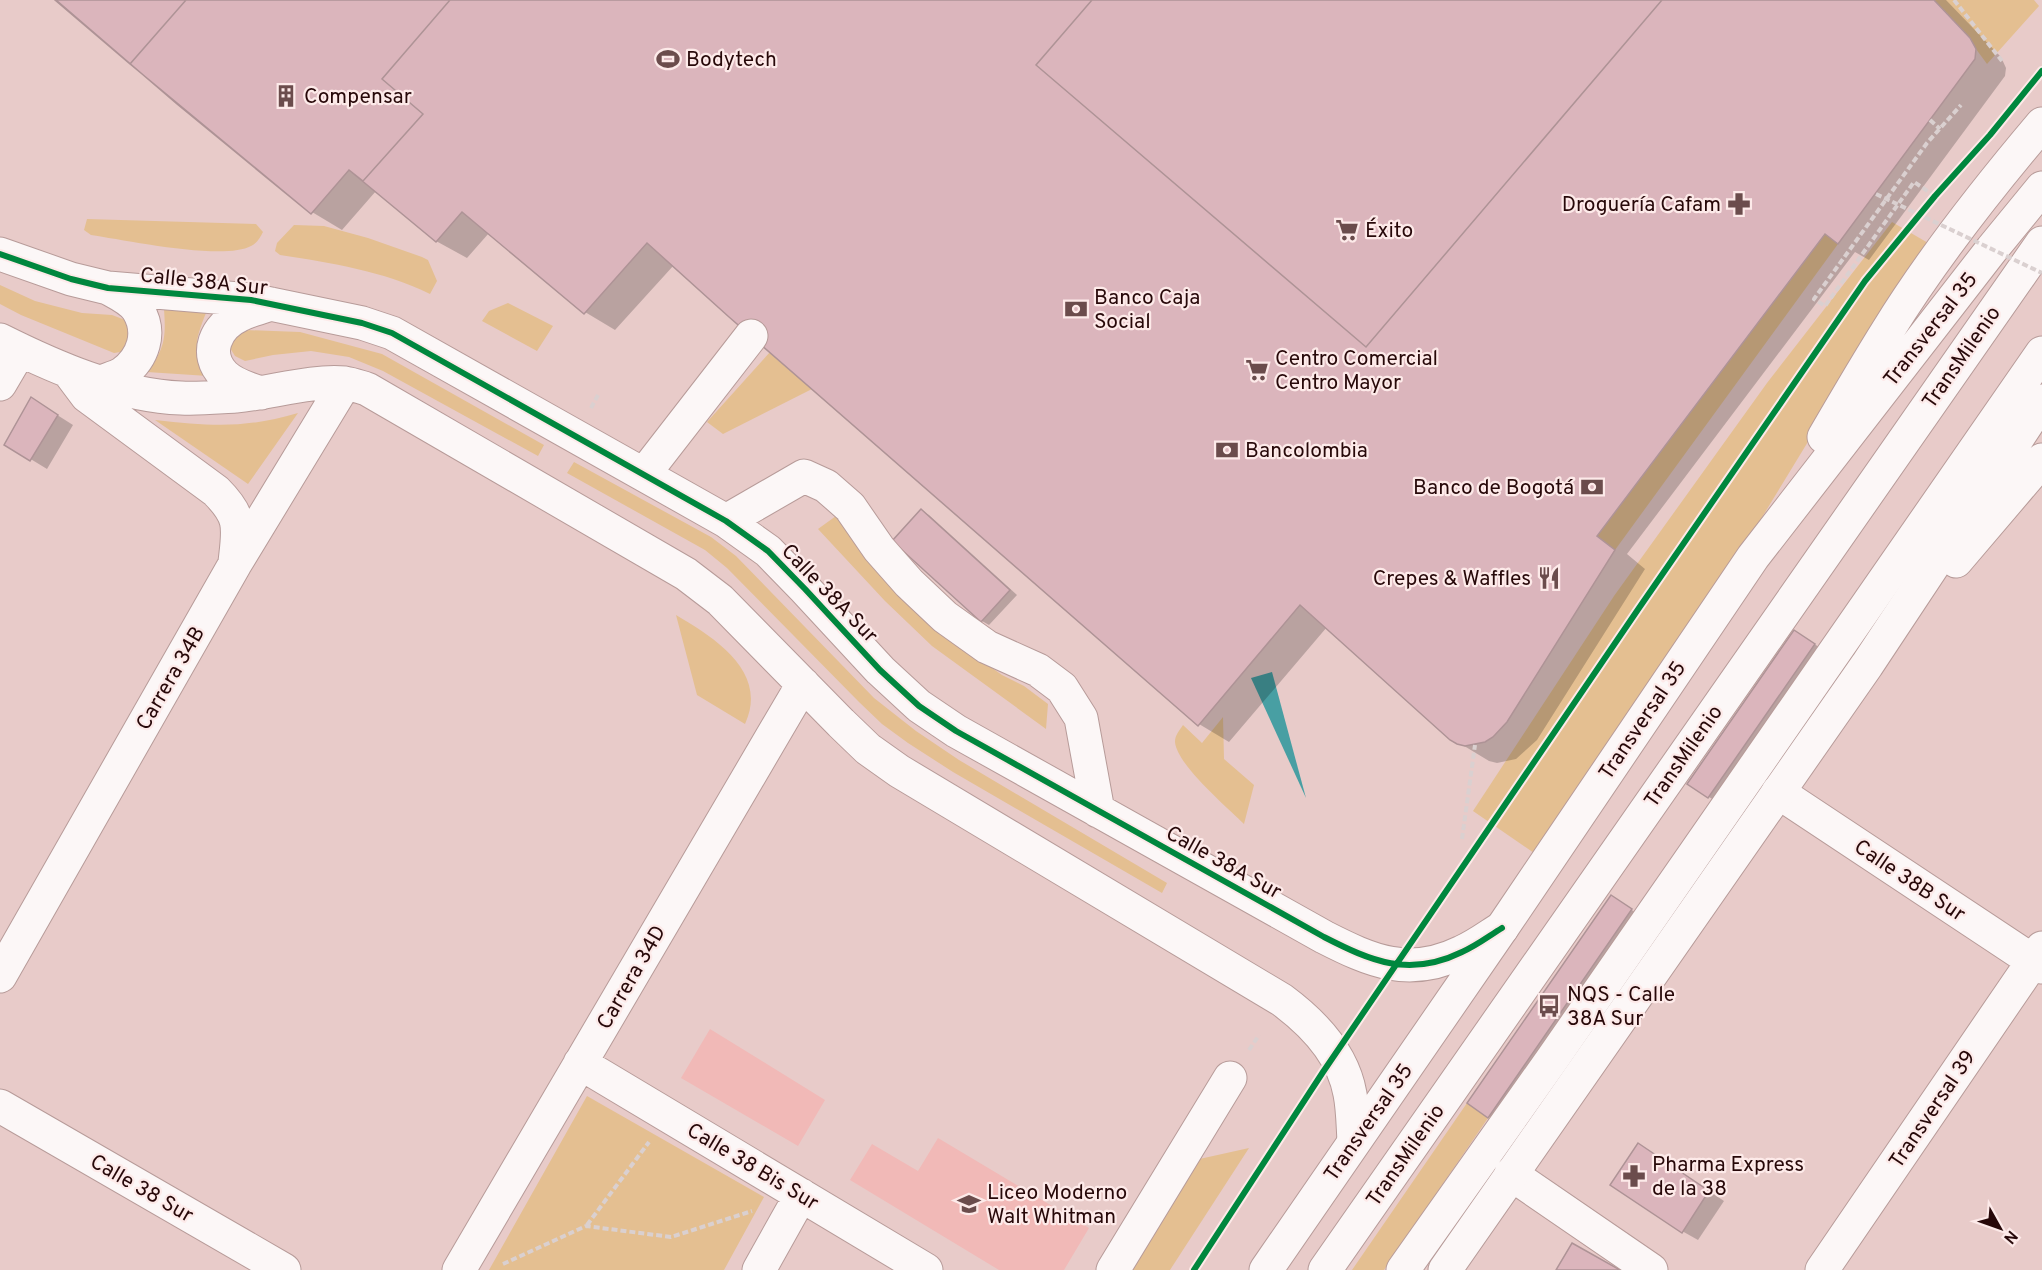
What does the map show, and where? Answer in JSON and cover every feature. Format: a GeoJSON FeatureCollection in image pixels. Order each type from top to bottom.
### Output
{"type":"FeatureCollection","features":[{"type":"Feature","properties":{"kind":"main road"},"geometry":{"type":"LineString","coordinates":[[1753,557],[1888,329],[1966,218],[2042,123]]}},
{"type":"Feature","properties":{"kind":"main road","name":"Transversal 35"},"geometry":{"type":"LineString","coordinates":[[1266,1270],[1502,928],[1753,557],[2042,188]]}},
{"type":"Feature","properties":{"kind":"main road","name":"TransMilenio"},"geometry":{"type":"LineString","coordinates":[[1324,1270],[2042,243]]}},
{"type":"Feature","properties":{"kind":"main road","name":"Calle 38A Sur"},"geometry":{"type":"LineString","coordinates":[[0,254],[71,279],[108,288],[251,300],[362,323],[392,333],[726,521],[768,551],[879,670],[919,706],[956,731],[1324,937],[1360,955],[1379,962],[1397,965],[1435,962],[1462,952],[1502,928]]}},
{"type":"Feature","properties":{"kind":"main road"},"geometry":{"type":"LineString","coordinates":[[101,382],[121,374],[136,362],[144,345],[145,326],[138,309],[124,296],[108,288]]}},
{"type":"Feature","properties":{"kind":"main road"},"geometry":{"type":"LineString","coordinates":[[262,394],[239,386],[224,375],[214,359],[213,343],[224,326],[239,315],[272,304]]}},
{"type":"Feature","properties":{"kind":"main road"},"geometry":{"type":"LineString","coordinates":[[645,474],[751,336]]}},
{"type":"Feature","properties":{"kind":"main road"},"geometry":{"type":"LineString","coordinates":[[0,384],[10,345],[101,382],[145,394],[180,398],[262,394],[320,383],[345,383],[375,393],[686,574],[720,600],[868,749],[899,771],[1282,1000],[1303,1016],[1327,1041],[1343,1072],[1350,1092],[1354,1141]]}},
{"type":"Feature","properties":{"kind":"main road"},"geometry":{"type":"LineString","coordinates":[[1403,1270],[1553,1058],[2042,353]]}},
{"type":"Feature","properties":{"kind":"main road"},"geometry":{"type":"LineString","coordinates":[[68,370],[87,396],[216,491],[230,506],[237,521],[235,564]]}},
{"type":"Feature","properties":{"kind":"main road","name":"Carrera 34B"},"geometry":{"type":"LineString","coordinates":[[0,976],[235,564],[345,383]]}},
{"type":"Feature","properties":{"kind":"main road"},"geometry":{"type":"LineString","coordinates":[[1445,1270],[1867,665],[2042,400]]}},
{"type":"Feature","properties":{"kind":"main road"},"geometry":{"type":"LineString","coordinates":[[1867,665],[2042,460]]}},
{"type":"Feature","properties":{"kind":"main road"},"geometry":{"type":"LineString","coordinates":[[726,521],[804,476],[826,486],[850,507],[879,549],[909,583],[945,617],[987,647],[1038,670],[1062,688],[1081,718],[1098,811]]}},
{"type":"Feature","properties":{"kind":"main road","name":"Carrera 34D"},"geometry":{"type":"LineString","coordinates":[[459,1270],[802,684]]}},
{"type":"Feature","properties":{"kind":"main road","name":"Calle 38B Sur"},"geometry":{"type":"LineString","coordinates":[[1778,792],[2039,959]]}},
{"type":"Feature","properties":{"kind":"main road","name":"Transversal 39"},"geometry":{"type":"LineString","coordinates":[[1822,1270],[2039,959]]}},
{"type":"Feature","properties":{"kind":"main road","name":"Calle 38 Bis Sur"},"geometry":{"type":"LineString","coordinates":[[580,1063],[926,1270]]}},
{"type":"Feature","properties":{"kind":"main road"},"geometry":{"type":"LineString","coordinates":[[1113,1270],[1230,1078]]}},
{"type":"Feature","properties":{"kind":"main road","name":"Calle 38 Sur"},"geometry":{"type":"LineString","coordinates":[[0,1106],[284,1270]]}},
{"type":"Feature","properties":{"kind":"main road"},"geometry":{"type":"LineString","coordinates":[[1511,1174],[1651,1270]]}},
{"type":"Feature","properties":{"kind":"main road"},"geometry":{"type":"LineString","coordinates":[[759,1270],[801,1195]]}},
{"type":"Feature","properties":{"kind":"path"},"geometry":{"type":"LineString","coordinates":[[1954,0],[2002,61]]}},
{"type":"Feature","properties":{"kind":"path"},"geometry":{"type":"LineString","coordinates":[[1935,196],[1914,182],[1825,306],[1814,298],[1927,143],[1961,105]]}},
{"type":"Feature","properties":{"kind":"path"},"geometry":{"type":"LineString","coordinates":[[1930,120],[1940,129]]}},
{"type":"Feature","properties":{"kind":"path"},"geometry":{"type":"LineString","coordinates":[[1913,222],[1942,188]]}},
{"type":"Feature","properties":{"kind":"path"},"geometry":{"type":"LineString","coordinates":[[1876,194],[2042,273]]}},
{"type":"Feature","properties":{"kind":"path"},"geometry":{"type":"LineString","coordinates":[[1462,839],[1475,745]]}},
{"type":"Feature","properties":{"kind":"path"},"geometry":{"type":"LineString","coordinates":[[500,1265],[586,1226],[668,1116]]}},
{"type":"Feature","properties":{"kind":"path"},"geometry":{"type":"LineString","coordinates":[[586,1226],[671,1237],[801,1195]]}},
{"type":"Feature","properties":{"kind":"shaded area"},"geometry":{"type":"Polygon","coordinates":[[[1934,0],[2034,0],[2039,6],[1987,64],[1970,38],[1934,0]]]}},
{"type":"Feature","properties":{"kind":"shaded area"},"geometry":{"type":"Polygon","coordinates":[[[87,219],[256,224],[263,232],[253,245],[238,250],[197,250],[91,235],[84,230],[87,219]]]}},
{"type":"Feature","properties":{"kind":"shaded area"},"geometry":{"type":"Polygon","coordinates":[[[1892,222],[1935,247],[1848,376],[1750,537],[1534,853],[1473,811],[1614,596],[1767,383],[1892,222]]]}},
{"type":"Feature","properties":{"kind":"shaded area"},"geometry":{"type":"Polygon","coordinates":[[[294,225],[324,226],[368,238],[422,257],[428,260],[437,281],[430,294],[376,274],[280,255],[275,251],[277,243],[294,225]]]}},
{"type":"Feature","properties":{"kind":"shaded area"},"geometry":{"type":"Polygon","coordinates":[[[1825,234],[1838,244],[1615,550],[1597,536],[1825,234]]]}},
{"type":"Feature","properties":{"kind":"shaded area"},"geometry":{"type":"Polygon","coordinates":[[[0,285],[35,301],[82,313],[112,315],[128,321],[136,332],[127,351],[114,353],[21,315],[0,304],[0,285]]]}},
{"type":"Feature","properties":{"kind":"shaded area"},"geometry":{"type":"Polygon","coordinates":[[[508,303],[553,326],[537,351],[482,321],[489,311],[508,303]]]}},
{"type":"Feature","properties":{"kind":"shaded area"},"geometry":{"type":"Polygon","coordinates":[[[164,309],[206,313],[199,331],[197,352],[208,376],[147,372],[158,356],[163,342],[164,309]]]}},
{"type":"Feature","properties":{"kind":"shaded area"},"geometry":{"type":"Polygon","coordinates":[[[245,330],[300,332],[382,354],[544,445],[538,456],[383,371],[349,357],[311,351],[245,361],[235,356],[230,348],[236,335],[245,330]]]}},
{"type":"Feature","properties":{"kind":"shaded area"},"geometry":{"type":"Polygon","coordinates":[[[770,352],[812,389],[723,434],[707,422],[770,352]]]}},
{"type":"Feature","properties":{"kind":"shaded area"},"geometry":{"type":"Polygon","coordinates":[[[298,413],[248,484],[155,420],[227,425],[260,422],[298,413]]]}},
{"type":"Feature","properties":{"kind":"shaded area"},"geometry":{"type":"Polygon","coordinates":[[[574,462],[711,537],[736,556],[874,698],[916,731],[959,760],[1167,883],[1162,893],[953,772],[882,724],[727,568],[705,550],[567,473],[574,462]]]}},
{"type":"Feature","properties":{"kind":"shaded area"},"geometry":{"type":"Polygon","coordinates":[[[836,516],[960,645],[1048,704],[1046,729],[932,646],[885,601],[818,529],[836,516]]]}},
{"type":"Feature","properties":{"kind":"shaded area"},"geometry":{"type":"Polygon","coordinates":[[[676,615],[707,634],[734,659],[744,673],[750,688],[751,705],[745,724],[697,695],[676,615]]]}},
{"type":"Feature","properties":{"kind":"shaded area"},"geometry":{"type":"Polygon","coordinates":[[[1223,717],[1224,759],[1254,785],[1244,824],[1193,774],[1184,762],[1175,742],[1176,735],[1183,725],[1202,743],[1223,717]]]}},
{"type":"Feature","properties":{"kind":"shaded area"},"geometry":{"type":"Polygon","coordinates":[[[710,1029],[825,1100],[798,1146],[681,1078],[710,1029]]]}},
{"type":"Feature","properties":{"kind":"shaded area"},"geometry":{"type":"Polygon","coordinates":[[[587,1096],[764,1197],[724,1270],[489,1270],[587,1096]]]}},
{"type":"Feature","properties":{"kind":"shaded area"},"geometry":{"type":"Polygon","coordinates":[[[1467,1103],[1488,1118],[1384,1270],[1352,1270],[1467,1103]]]}},
{"type":"Feature","properties":{"kind":"shaded area","name":"Liceo Moderno Walt Whitman"},"geometry":{"type":"Polygon","coordinates":[[[938,1138],[1089,1228],[1064,1270],[999,1270],[850,1180],[872,1144],[918,1171],[938,1138]]]}},
{"type":"Feature","properties":{"kind":"shaded area"},"geometry":{"type":"Polygon","coordinates":[[[1249,1148],[1170,1270],[1127,1270],[1195,1160],[1249,1148]]]}},
{"type":"Feature","properties":{"kind":"water"},"geometry":{"type":"Polygon","coordinates":[[[1272,672],[1306,798],[1251,678],[1272,672]]]}},
{"type":"Feature","properties":{"kind":"building"},"geometry":{"type":"Polygon","coordinates":[[[55,0],[186,0],[130,64],[55,0]]]}},
{"type":"Feature","properties":{"kind":"building","name":"Centro Comercial Centro Mayor"},"geometry":{"type":"Polygon","coordinates":[[[56,0],[1934,0],[1970,38],[1976,49],[1975,59],[1838,244],[1825,234],[1597,536],[1615,550],[1507,722],[1485,742],[1465,746],[1450,740],[1300,605],[1198,726],[647,243],[584,314],[462,212],[436,242],[349,170],[311,214],[177,104],[56,0]]]}},
{"type":"Feature","properties":{"kind":"building","name":"Compensar"},"geometry":{"type":"Polygon","coordinates":[[[186,0],[450,0],[382,79],[423,114],[363,181],[349,170],[311,214],[130,64],[186,0]]]}},
{"type":"Feature","properties":{"kind":"building","name":"Éxito"},"geometry":{"type":"Polygon","coordinates":[[[1092,0],[1662,0],[1366,347],[1036,65],[1092,0]]]}},
{"type":"Feature","properties":{"kind":"building"},"geometry":{"type":"Polygon","coordinates":[[[31,397],[58,415],[30,461],[4,445],[31,397]]]}},
{"type":"Feature","properties":{"kind":"building"},"geometry":{"type":"Polygon","coordinates":[[[921,509],[1010,590],[981,622],[892,541],[921,509]]]}},
{"type":"Feature","properties":{"kind":"building"},"geometry":{"type":"Polygon","coordinates":[[[1794,630],[1815,644],[1708,798],[1687,784],[1794,630]]]}},
{"type":"Feature","properties":{"kind":"building","name":"NQS - Calle 38A Sur"},"geometry":{"type":"Polygon","coordinates":[[[1611,895],[1632,909],[1488,1118],[1467,1103],[1611,895]]]}},
{"type":"Feature","properties":{"kind":"building"},"geometry":{"type":"Polygon","coordinates":[[[1638,1143],[1709,1191],[1682,1233],[1610,1185],[1638,1143]]]}},
{"type":"Feature","properties":{"kind":"building"},"geometry":{"type":"Polygon","coordinates":[[[1572,1243],[1620,1270],[1556,1270],[1572,1243]]]}},
{"type":"Feature","properties":{"kind":"cycle path"},"geometry":{"type":"LineString","coordinates":[[1194,1270],[1323,1072],[1865,281],[2042,71]]}},
{"type":"Feature","properties":{"kind":"cycle path"},"geometry":{"type":"LineString","coordinates":[[0,254],[71,279],[108,288],[251,300],[362,323],[392,333],[726,521],[768,551],[880,670],[919,706],[956,731],[1324,937],[1374,959],[1407,965],[1443,960],[1472,947],[1502,928]]}},
{"type":"Feature","properties":{"kind":"place","name":"Bodytech"},"geometry":{"type":"Point","coordinates":[668,59]}},
{"type":"Feature","properties":{"kind":"place","name":"Compensar"},"geometry":{"type":"Point","coordinates":[286,96]}},
{"type":"Feature","properties":{"kind":"place","name":"Droguería Cafam"},"geometry":{"type":"Point","coordinates":[1739,204]}},
{"type":"Feature","properties":{"kind":"place","name":"Éxito"},"geometry":{"type":"Point","coordinates":[1347,230]}},
{"type":"Feature","properties":{"kind":"place","name":"Banco Caja Social"},"geometry":{"type":"Point","coordinates":[1076,309]}},
{"type":"Feature","properties":{"kind":"place","name":"Centro Comercial Centro Mayor"},"geometry":{"type":"Point","coordinates":[1257,370]}},
{"type":"Feature","properties":{"kind":"place","name":"Bancolombia"},"geometry":{"type":"Point","coordinates":[1227,450]}},
{"type":"Feature","properties":{"kind":"place","name":"Banco de Bogotá"},"geometry":{"type":"Point","coordinates":[1592,487]}},
{"type":"Feature","properties":{"kind":"place","name":"Crepes & Waffles"},"geometry":{"type":"Point","coordinates":[1549,578]}},
{"type":"Feature","properties":{"kind":"place","name":"NQS - Calle 38A Sur"},"geometry":{"type":"Point","coordinates":[1549,1006]}},
{"type":"Feature","properties":{"kind":"place","name":"Pharma Express de la 38"},"geometry":{"type":"Point","coordinates":[1634,1176]}},
{"type":"Feature","properties":{"kind":"place","name":"Liceo Moderno Walt Whitman"},"geometry":{"type":"Point","coordinates":[969,1204]}}]}
